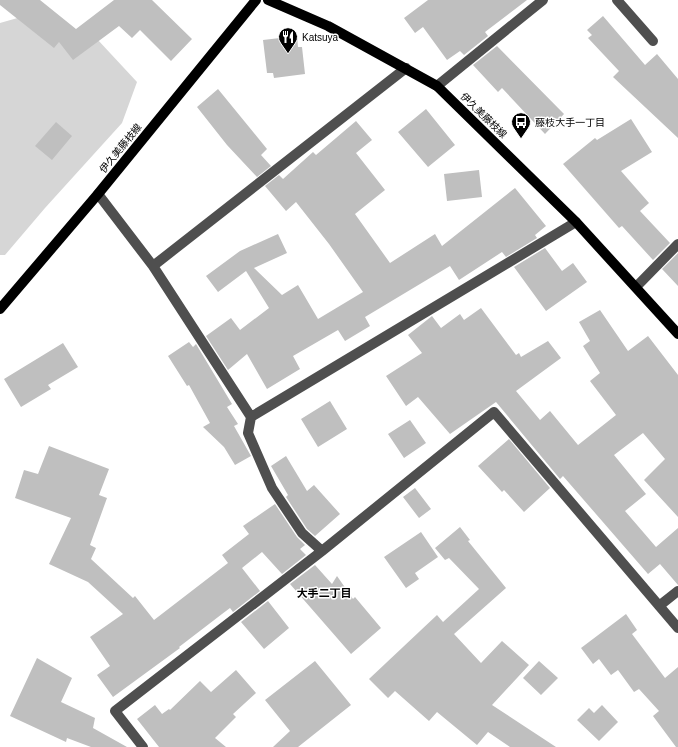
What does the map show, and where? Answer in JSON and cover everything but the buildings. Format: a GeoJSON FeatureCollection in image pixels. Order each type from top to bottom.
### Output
{"type":"FeatureCollection","features":[{"type":"Feature","properties":{"kind":"main road","name":"伊久美藤枝線"},"geometry":{"type":"LineString","coordinates":[[0,309],[98,194],[256,0]]}},
{"type":"Feature","properties":{"kind":"main road","name":"伊久美藤枝線"},"geometry":{"type":"LineString","coordinates":[[268,0],[328,26],[437,86],[576,222],[678,334]]}},
{"type":"Feature","properties":{"kind":"street"},"geometry":{"type":"LineString","coordinates":[[437,86],[543,0]]}},
{"type":"Feature","properties":{"kind":"street"},"geometry":{"type":"LineString","coordinates":[[617,0],[653,41]]}},
{"type":"Feature","properties":{"kind":"street"},"geometry":{"type":"LineString","coordinates":[[153,266],[406,68]]}},
{"type":"Feature","properties":{"kind":"street"},"geometry":{"type":"LineString","coordinates":[[98,194],[153,266],[252,417]]}},
{"type":"Feature","properties":{"kind":"street"},"geometry":{"type":"LineString","coordinates":[[322,551],[302,533],[272,488],[248,433],[252,417],[576,222]]}},
{"type":"Feature","properties":{"kind":"street"},"geometry":{"type":"LineString","coordinates":[[636,287],[678,244]]}},
{"type":"Feature","properties":{"kind":"street"},"geometry":{"type":"LineString","coordinates":[[143,747],[115,711],[322,551],[494,412],[678,628]]}},
{"type":"Feature","properties":{"kind":"street"},"geometry":{"type":"LineString","coordinates":[[659,606],[678,591]]}},
{"type":"Feature","properties":{"kind":"shaded area"},"geometry":{"type":"Polygon","coordinates":[[[21,17],[97,39],[137,82],[122,123],[45,208],[5,255],[0,255],[0,23],[21,17]]]}},
{"type":"Feature","properties":{"kind":"place","name":"Katsuya"},"geometry":{"type":"Point","coordinates":[288,54]}},
{"type":"Feature","properties":{"kind":"place","name":"藤枝大手一丁目"},"geometry":{"type":"Point","coordinates":[521,139]}},
{"type":"Feature","properties":{"kind":"district","name":"大手二丁目"},"geometry":{"type":"Point","coordinates":[324,593]}}]}
